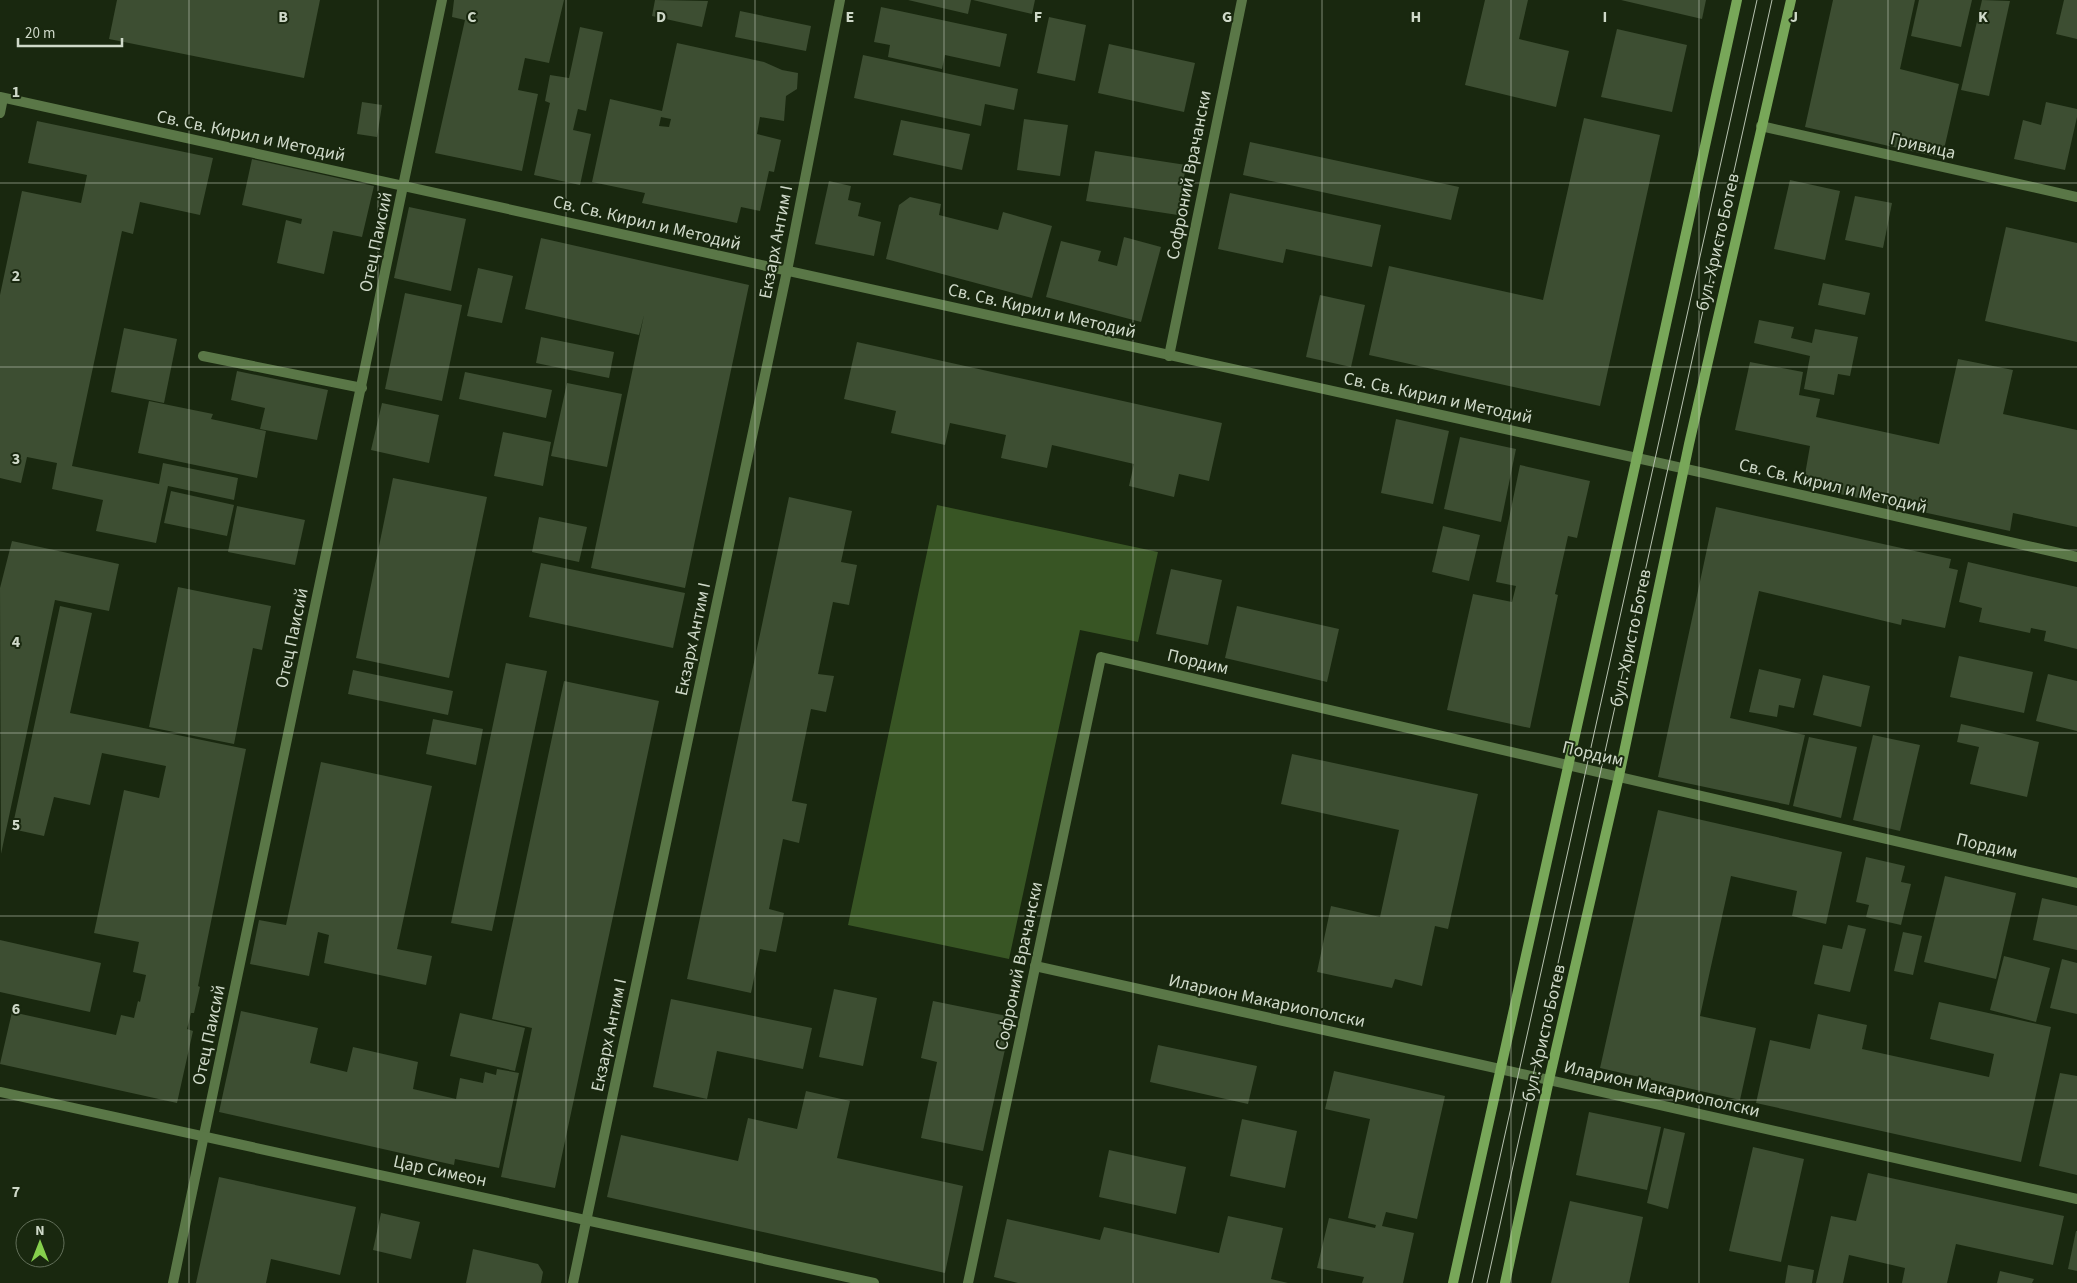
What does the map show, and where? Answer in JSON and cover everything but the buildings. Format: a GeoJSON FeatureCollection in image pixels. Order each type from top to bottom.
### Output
{"type":"FeatureCollection","features":[{"type":"Feature","properties":{"kind":"main road","name":"бул. Христо Ботев"},"geometry":{"type":"LineString","coordinates":[[1453,1283],[1638,458],[1737,0]]}},
{"type":"Feature","properties":{"kind":"main road","name":"бул. Христо Ботев"},"geometry":{"type":"LineString","coordinates":[[1506,1283],[1549,1080],[1619,776],[1683,469],[1761,126],[1792,0]]}},
{"type":"Feature","properties":{"kind":"street","name":"Отец Паисий"},"geometry":{"type":"LineString","coordinates":[[172,1283],[362,388],[442,0]]}},
{"type":"Feature","properties":{"kind":"street","name":"Екзарх Антим I"},"geometry":{"type":"LineString","coordinates":[[573,1283],[787,271],[840,0]]}},
{"type":"Feature","properties":{"kind":"street","name":"Софроний Врачански"},"geometry":{"type":"LineString","coordinates":[[1169,356],[1242,0]]}},
{"type":"Feature","properties":{"kind":"street","name":"Св. Св. Кирил и Методий"},"geometry":{"type":"LineString","coordinates":[[2,98],[1638,458],[2077,558]]}},
{"type":"Feature","properties":{"kind":"street"},"geometry":{"type":"LineString","coordinates":[[0,113],[2,98]]}},
{"type":"Feature","properties":{"kind":"street","name":"Гривица"},"geometry":{"type":"LineString","coordinates":[[1761,126],[2077,197]]}},
{"type":"Feature","properties":{"kind":"street"},"geometry":{"type":"LineString","coordinates":[[202,356],[362,388]]}},
{"type":"Feature","properties":{"kind":"street","name":"Софроний Врачански"},"geometry":{"type":"LineString","coordinates":[[968,1283],[1101,657]]}},
{"type":"Feature","properties":{"kind":"street","name":"Пордим"},"geometry":{"type":"LineString","coordinates":[[1101,657],[2077,883]]}},
{"type":"Feature","properties":{"kind":"street","name":"Иларион Макариополски"},"geometry":{"type":"LineString","coordinates":[[1035,966],[2077,1199]]}},
{"type":"Feature","properties":{"kind":"street","name":"Цар Симеон"},"geometry":{"type":"LineString","coordinates":[[0,1092],[874,1283]]}},
{"type":"Feature","properties":{"kind":"green space"},"geometry":{"type":"Polygon","coordinates":[[[937,505],[1158,552],[1138,642],[1080,630],[1009,959],[848,925],[937,505]]]}},
{"type":"Feature","properties":{"kind":"tram line"},"geometry":{"type":"LineString","coordinates":[[1472,1283],[1757,0]]}},
{"type":"Feature","properties":{"kind":"tram line"},"geometry":{"type":"LineString","coordinates":[[1487,1283],[1772,0]]}}]}
